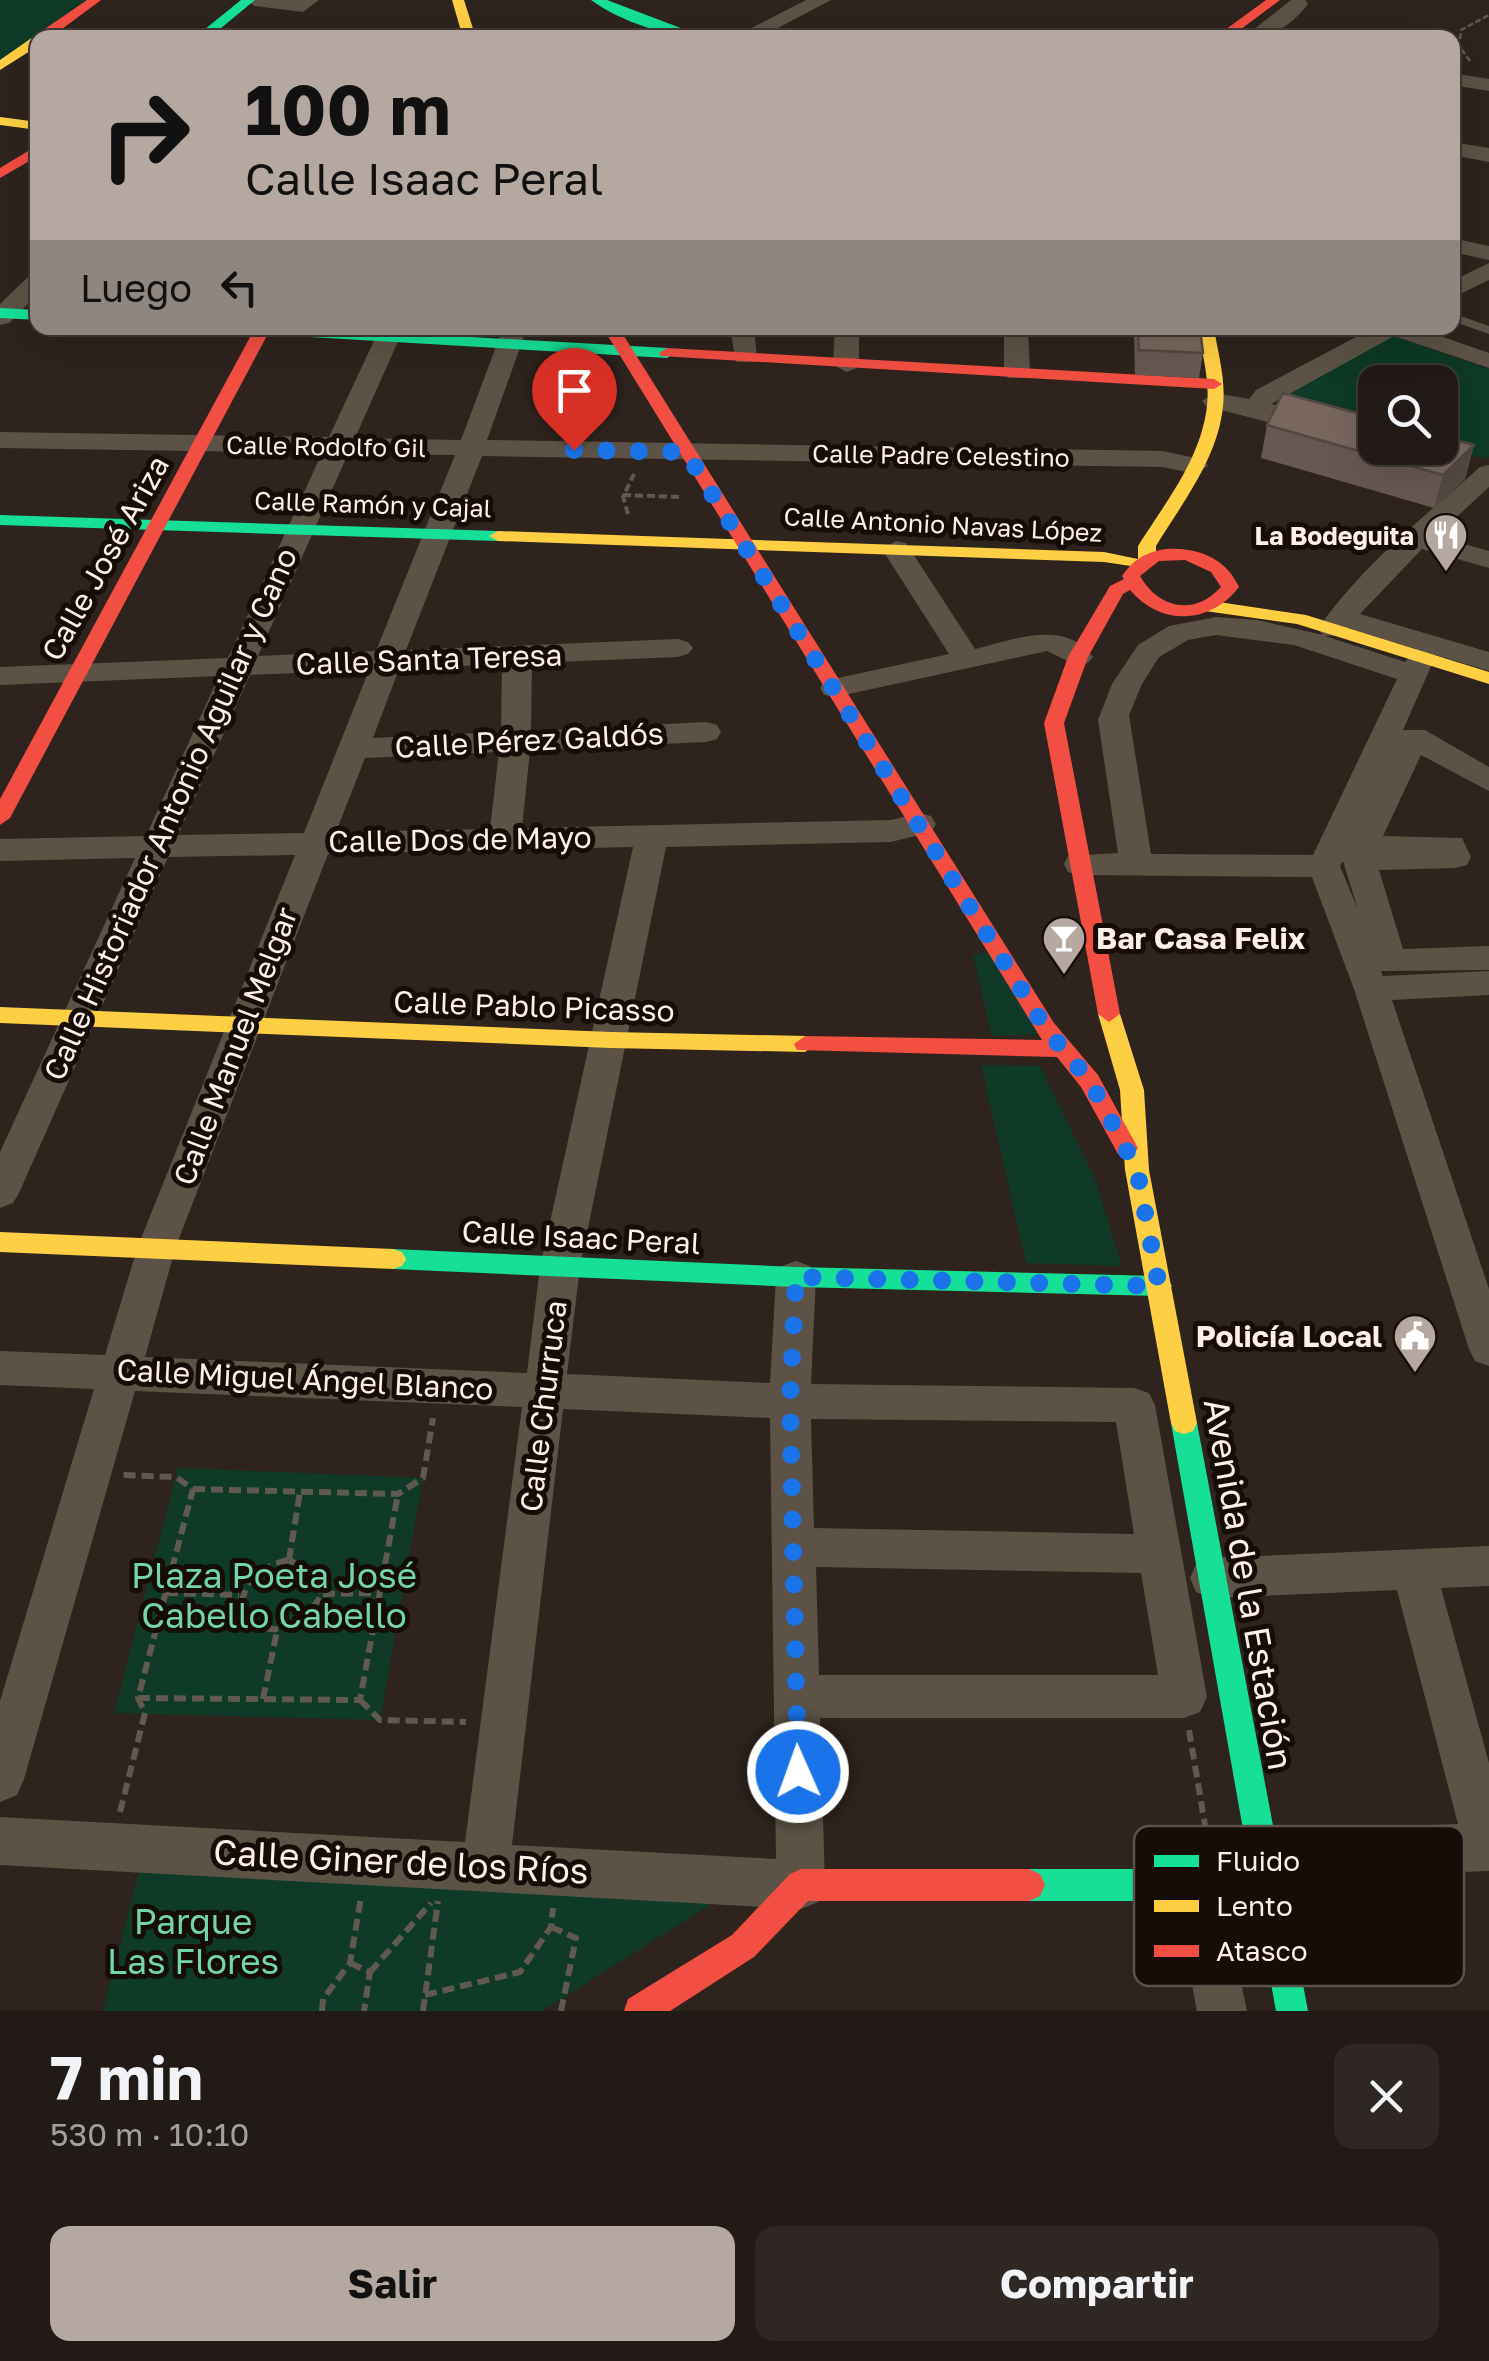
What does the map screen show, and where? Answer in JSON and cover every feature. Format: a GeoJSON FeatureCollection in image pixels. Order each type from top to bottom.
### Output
{"type":"FeatureCollection","features":[{"type":"Feature","properties":{"kind":"street"},"geometry":{"type":"LineString","coordinates":[[52,30],[95,0]]}},
{"type":"Feature","properties":{"kind":"street"},"geometry":{"type":"LineString","coordinates":[[211,30],[252,0],[302,6],[309,0]]}},
{"type":"Feature","properties":{"kind":"street"},"geometry":{"type":"LineString","coordinates":[[458,0],[467,30]]}},
{"type":"Feature","properties":{"kind":"street"},"geometry":{"type":"LineString","coordinates":[[597,0],[676,30]]}},
{"type":"Feature","properties":{"kind":"street"},"geometry":{"type":"LineString","coordinates":[[759,30],[821,0]]}},
{"type":"Feature","properties":{"kind":"street"},"geometry":{"type":"LineString","coordinates":[[1236,30],[1286,2]]}},
{"type":"Feature","properties":{"kind":"street"},"geometry":{"type":"LineString","coordinates":[[1265,30],[1284,18],[1286,2]]}},
{"type":"Feature","properties":{"kind":"street"},"geometry":{"type":"LineString","coordinates":[[0,66],[30,45]]}},
{"type":"Feature","properties":{"kind":"street"},"geometry":{"type":"LineString","coordinates":[[1474,67],[1489,85]]}},
{"type":"Feature","properties":{"kind":"street"},"geometry":{"type":"LineString","coordinates":[[1460,80],[1489,85]]}},
{"type":"Feature","properties":{"kind":"street"},"geometry":{"type":"LineString","coordinates":[[0,122],[30,125]]}},
{"type":"Feature","properties":{"kind":"street"},"geometry":{"type":"LineString","coordinates":[[1460,150],[1489,155]]}},
{"type":"Feature","properties":{"kind":"street"},"geometry":{"type":"LineString","coordinates":[[0,174],[30,154]]}},
{"type":"Feature","properties":{"kind":"street"},"geometry":{"type":"LineString","coordinates":[[1460,248],[1489,253]]}},
{"type":"Feature","properties":{"kind":"street"},"geometry":{"type":"LineString","coordinates":[[1460,286],[1489,270]]}},
{"type":"Feature","properties":{"kind":"street"},"geometry":{"type":"LineString","coordinates":[[2,315],[30,288]]}},
{"type":"Feature","properties":{"kind":"street"},"geometry":{"type":"LineString","coordinates":[[2,315],[30,315]]}},
{"type":"Feature","properties":{"kind":"street","name":"Calle José Ariza"},"geometry":{"type":"LineString","coordinates":[[0,818],[202,443],[253,335]]}},
{"type":"Feature","properties":{"kind":"street","name":"Calle Historiador Antonio Aguilar y Cano"},"geometry":{"type":"LineString","coordinates":[[0,1192],[389,335]]}},
{"type":"Feature","properties":{"kind":"street"},"geometry":{"type":"LineString","coordinates":[[512,335],[624,349],[1017,373],[1214,392],[1358,437]]}},
{"type":"Feature","properties":{"kind":"street","name":"Calle Manuel Melgar"},"geometry":{"type":"LineString","coordinates":[[0,1779],[157,1246],[471,449],[512,335]]}},
{"type":"Feature","properties":{"kind":"street"},"geometry":{"type":"LineString","coordinates":[[615,335],[1046,1029],[1088,1031]]}},
{"type":"Feature","properties":{"kind":"street"},"geometry":{"type":"LineString","coordinates":[[743,335],[746,357]]}},
{"type":"Feature","properties":{"kind":"street"},"geometry":{"type":"LineString","coordinates":[[846,364],[847,335]]}},
{"type":"Feature","properties":{"kind":"street"},"geometry":{"type":"LineString","coordinates":[[1016,335],[1017,373]]}},
{"type":"Feature","properties":{"kind":"street"},"geometry":{"type":"LineString","coordinates":[[1207,335],[1214,392],[1212,424],[1195,466],[1186,506],[1188,528],[1206,560],[1228,579],[1299,619]]}},
{"type":"Feature","properties":{"kind":"street"},"geometry":{"type":"LineString","coordinates":[[1256,408],[1264,395],[1379,335]]}},
{"type":"Feature","properties":{"kind":"street"},"geometry":{"type":"LineString","coordinates":[[1413,335],[1489,360]]}},
{"type":"Feature","properties":{"kind":"street","name":"Calle Rodolfo Gil"},"geometry":{"type":"LineString","coordinates":[[0,440],[686,452]]}},
{"type":"Feature","properties":{"kind":"street","name":"Calle Padre Celestino"},"geometry":{"type":"LineString","coordinates":[[686,452],[1163,459],[1195,466]]}},
{"type":"Feature","properties":{"kind":"street"},"geometry":{"type":"LineString","coordinates":[[1455,465],[1488,473]]}},
{"type":"Feature","properties":{"kind":"street"},"geometry":{"type":"LineString","coordinates":[[1182,611],[1143,598],[1139,569],[1146,546],[1195,466]]}},
{"type":"Feature","properties":{"kind":"street"},"geometry":{"type":"LineString","coordinates":[[1337,623],[1416,539],[1488,473]]}},
{"type":"Feature","properties":{"kind":"street","name":"Calle Ramón y Cajal"},"geometry":{"type":"LineString","coordinates":[[0,520],[744,543]]}},
{"type":"Feature","properties":{"kind":"street"},"geometry":{"type":"LineString","coordinates":[[1416,539],[1489,560]]}},
{"type":"Feature","properties":{"kind":"street","name":"Calle Antonio Navas López"},"geometry":{"type":"LineString","coordinates":[[744,543],[1104,557],[1139,569]]}},
{"type":"Feature","properties":{"kind":"street"},"geometry":{"type":"LineString","coordinates":[[896,549],[966,658]]}},
{"type":"Feature","properties":{"kind":"street"},"geometry":{"type":"LineString","coordinates":[[836,688],[1047,642],[1090,658],[1116,590],[1139,569],[1182,554],[1206,560]]}},
{"type":"Feature","properties":{"kind":"street"},"geometry":{"type":"LineString","coordinates":[[1212,607],[1228,595],[1228,579]]}},
{"type":"Feature","properties":{"kind":"street"},"geometry":{"type":"LineString","coordinates":[[1134,632],[1182,611],[1212,607],[1337,623],[1489,662]]}},
{"type":"Feature","properties":{"kind":"street"},"geometry":{"type":"LineString","coordinates":[[1337,623],[1417,666]]}},
{"type":"Feature","properties":{"kind":"street"},"geometry":{"type":"LineString","coordinates":[[1136,864],[1113,720],[1130,677],[1143,657],[1164,639],[1192,629],[1233,625],[1489,678]]}},
{"type":"Feature","properties":{"kind":"street","name":"Calle Santa Teresa"},"geometry":{"type":"LineString","coordinates":[[0,676],[678,648]]}},
{"type":"Feature","properties":{"kind":"street"},"geometry":{"type":"LineString","coordinates":[[505,839],[516,740],[518,655]]}},
{"type":"Feature","properties":{"kind":"street","name":"Avenida de la Estación"},"geometry":{"type":"LineString","coordinates":[[1090,658],[1064,768],[1080,864],[1090,1081],[1137,1170]]}},
{"type":"Feature","properties":{"kind":"street"},"geometry":{"type":"LineString","coordinates":[[1417,666],[1327,860],[1489,1349]]}},
{"type":"Feature","properties":{"kind":"street"},"geometry":{"type":"LineString","coordinates":[[1398,705],[1489,756]]}},
{"type":"Feature","properties":{"kind":"street","name":"Calle Pérez Galdós"},"geometry":{"type":"LineString","coordinates":[[352,748],[706,732]]}},
{"type":"Feature","properties":{"kind":"street"},"geometry":{"type":"LineString","coordinates":[[1489,781],[1414,737],[1362,846],[1451,846],[1456,857],[1358,860],[1390,961],[1489,958]]}},
{"type":"Feature","properties":{"kind":"street","name":"Calle Dos de Mayo"},"geometry":{"type":"LineString","coordinates":[[0,850],[891,831],[920,824]]}},
{"type":"Feature","properties":{"kind":"street","name":"Calle Churruca"},"geometry":{"type":"LineString","coordinates":[[486,1865],[560,1267],[652,834]]}},
{"type":"Feature","properties":{"kind":"street"},"geometry":{"type":"LineString","coordinates":[[1080,864],[1327,860]]}},
{"type":"Feature","properties":{"kind":"street"},"geometry":{"type":"LineString","coordinates":[[1371,989],[1489,984]]}},
{"type":"Feature","properties":{"kind":"street","name":"Calle Pablo Picasso"},"geometry":{"type":"LineString","coordinates":[[0,1015],[611,1040],[1088,1031]]}},
{"type":"Feature","properties":{"kind":"street","name":"Avenida de la Estación"},"geometry":{"type":"LineString","coordinates":[[1088,1031],[1120,1036],[1139,1133],[1137,1170],[1259,1826]]}},
{"type":"Feature","properties":{"kind":"street","name":"Calle Isaac Peral"},"geometry":{"type":"LineString","coordinates":[[0,1242],[796,1277],[1159,1286]]}},
{"type":"Feature","properties":{"kind":"street"},"geometry":{"type":"LineString","coordinates":[[640,2011],[743,1946],[801,1885],[790,1400],[796,1277]]}},
{"type":"Feature","properties":{"kind":"street","name":"Calle Miguel Ángel Blanco"},"geometry":{"type":"LineString","coordinates":[[0,1368],[790,1400],[1134,1406],[1161,1554]]}},
{"type":"Feature","properties":{"kind":"street"},"geometry":{"type":"LineString","coordinates":[[792,1548],[1161,1554],[1184,1697],[795,1696]]}},
{"type":"Feature","properties":{"kind":"street"},"geometry":{"type":"LineString","coordinates":[[1212,1578],[1489,1566]]}},
{"type":"Feature","properties":{"kind":"street"},"geometry":{"type":"LineString","coordinates":[[1414,1570],[1489,1847],[1464,1850]]}},
{"type":"Feature","properties":{"kind":"street","name":"Calle Giner de los Ríos"},"geometry":{"type":"LineString","coordinates":[[0,1841],[801,1885]]}},
{"type":"Feature","properties":{"kind":"street"},"geometry":{"type":"LineString","coordinates":[[801,1885],[1134,1886]]}},
{"type":"Feature","properties":{"kind":"street"},"geometry":{"type":"LineString","coordinates":[[1217,1986],[1222,2011]]}},
{"type":"Feature","properties":{"kind":"street","name":"Avenida de la Estación"},"geometry":{"type":"LineString","coordinates":[[1288,1986],[1292,2011]]}},
{"type":"Feature","properties":{"kind":"lane"},"geometry":{"type":"LineString","coordinates":[[1460,320],[1489,330]]}},
{"type":"Feature","properties":{"kind":"lane"},"geometry":{"type":"LineString","coordinates":[[1327,860],[1447,852]]}},
{"type":"Feature","properties":{"kind":"path"},"geometry":{"type":"LineString","coordinates":[[1460,41],[1462,30],[1489,15]]}},
{"type":"Feature","properties":{"kind":"path"},"geometry":{"type":"LineString","coordinates":[[1460,47],[1474,67]]}},
{"type":"Feature","properties":{"kind":"path"},"geometry":{"type":"LineString","coordinates":[[667,540],[624,511],[624,495],[631,476],[686,452]]}},
{"type":"Feature","properties":{"kind":"path"},"geometry":{"type":"LineString","coordinates":[[624,495],[716,497]]}},
{"type":"Feature","properties":{"kind":"path"},"geometry":{"type":"LineString","coordinates":[[90,1474],[176,1477],[193,1489],[398,1494],[423,1478],[439,1385]]}},
{"type":"Feature","properties":{"kind":"path"},"geometry":{"type":"LineString","coordinates":[[111,1846],[145,1713],[138,1698],[193,1489]]}},
{"type":"Feature","properties":{"kind":"path"},"geometry":{"type":"LineString","coordinates":[[289,1560],[300,1492]]}},
{"type":"Feature","properties":{"kind":"path"},"geometry":{"type":"LineString","coordinates":[[360,1700],[398,1494]]}},
{"type":"Feature","properties":{"kind":"path"},"geometry":{"type":"LineString","coordinates":[[289,1560],[305,1566],[319,1578],[322,1594],[313,1612],[295,1626],[277,1631],[254,1628],[241,1615],[239,1595],[266,1564],[289,1560]]}},
{"type":"Feature","properties":{"kind":"path"},"geometry":{"type":"LineString","coordinates":[[166,1593],[239,1595]]}},
{"type":"Feature","properties":{"kind":"path"},"geometry":{"type":"LineString","coordinates":[[322,1594],[380,1594]]}},
{"type":"Feature","properties":{"kind":"path"},"geometry":{"type":"LineString","coordinates":[[264,1699],[277,1631]]}},
{"type":"Feature","properties":{"kind":"path"},"geometry":{"type":"LineString","coordinates":[[138,1698],[360,1700],[380,1720],[504,1723]]}},
{"type":"Feature","properties":{"kind":"path"},"geometry":{"type":"LineString","coordinates":[[322,2011],[323,1999],[350,1963],[368,1859]]}},
{"type":"Feature","properties":{"kind":"path"},"geometry":{"type":"LineString","coordinates":[[425,1996],[520,1972],[551,1927],[558,1870]]}},
{"type":"Feature","properties":{"kind":"path"},"geometry":{"type":"LineString","coordinates":[[364,2011],[370,1972],[440,1892],[423,2011]]}},
{"type":"Feature","properties":{"kind":"path"},"geometry":{"type":"LineString","coordinates":[[551,1927],[576,1938],[562,2011]]}},
{"type":"Feature","properties":{"kind":"path"},"geometry":{"type":"LineString","coordinates":[[350,1963],[370,1972]]}},
{"type":"Feature","properties":{"kind":"green space"},"geometry":{"type":"Polygon","coordinates":[[[0,0],[87,0],[46,30],[30,30],[30,42],[0,64],[0,0]]]}},
{"type":"Feature","properties":{"kind":"green space"},"geometry":{"type":"Polygon","coordinates":[[[1393,336],[1489,369],[1489,456],[1486,459],[1458,452],[1458,365],[1358,365],[1358,424],[1270,399],[1393,336]]]}},
{"type":"Feature","properties":{"kind":"green space"},"geometry":{"type":"Polygon","coordinates":[[[995,952],[1044,1034],[992,1036],[973,955],[995,952]]]}},
{"type":"Feature","properties":{"kind":"green space"},"geometry":{"type":"Polygon","coordinates":[[[981,1065],[1040,1066],[1095,1179],[1122,1266],[1026,1263],[981,1065]]]}},
{"type":"Feature","properties":{"kind":"green space","name":"Plaza Poeta José Cabello Cabello"},"geometry":{"type":"Polygon","coordinates":[[[178,1468],[423,1478],[380,1720],[114,1713],[178,1468]]]}},
{"type":"Feature","properties":{"kind":"green space","name":"Parque Las Flores"},"geometry":{"type":"Polygon","coordinates":[[[139,1870],[716,1901],[542,2011],[103,2011],[139,1870]]]}},
{"type":"Feature","properties":{"kind":"building"},"geometry":{"type":"Polygon","coordinates":[[[1138,335],[1201,335],[1203,353],[1139,350],[1138,335]]]}},
{"type":"Feature","properties":{"kind":"building"},"geometry":{"type":"Polygon","coordinates":[[[1283,393],[1358,413],[1358,451],[1267,425],[1283,393]]]}},
{"type":"Feature","properties":{"kind":"building"},"geometry":{"type":"Polygon","coordinates":[[[1458,441],[1474,445],[1458,460],[1458,441]]]}},
{"type":"Feature","properties":{"kind":"building"},"geometry":{"type":"Polygon","coordinates":[[[1408,465],[1453,465],[1443,475],[1408,465]]]}},
{"type":"Feature","properties":{"kind":"traffic: fast"},"geometry":{"type":"LineString","coordinates":[[210,30],[249,0]]}},
{"type":"Feature","properties":{"kind":"traffic: fast"},"geometry":{"type":"LineString","coordinates":[[597,0],[675,30]]}},
{"type":"Feature","properties":{"kind":"traffic: fast"},"geometry":{"type":"LineString","coordinates":[[0,313],[30,315]]}},
{"type":"Feature","properties":{"kind":"traffic: fast"},"geometry":{"type":"LineString","coordinates":[[360,335],[667,353]]}},
{"type":"Feature","properties":{"kind":"traffic: fast"},"geometry":{"type":"LineString","coordinates":[[0,520],[498,536]]}},
{"type":"Feature","properties":{"kind":"traffic: fast"},"geometry":{"type":"LineString","coordinates":[[393,1259],[796,1277],[1159,1286]]}},
{"type":"Feature","properties":{"kind":"traffic: fast"},"geometry":{"type":"LineString","coordinates":[[1184,1423],[1258,1826]]}},
{"type":"Feature","properties":{"kind":"traffic: fast"},"geometry":{"type":"LineString","coordinates":[[1029,1885],[1134,1885]]}},
{"type":"Feature","properties":{"kind":"traffic: fast"},"geometry":{"type":"LineString","coordinates":[[1287,1986],[1292,2011]]}},
{"type":"Feature","properties":{"kind":"traffic: slow"},"geometry":{"type":"LineString","coordinates":[[458,0],[467,30]]}},
{"type":"Feature","properties":{"kind":"traffic: slow"},"geometry":{"type":"LineString","coordinates":[[0,66],[30,45]]}},
{"type":"Feature","properties":{"kind":"traffic: slow"},"geometry":{"type":"LineString","coordinates":[[0,121],[30,125]]}},
{"type":"Feature","properties":{"kind":"traffic: slow"},"geometry":{"type":"LineString","coordinates":[[1147,558],[1147,546],[1189,479],[1212,425],[1215,386],[1207,335]]}},
{"type":"Feature","properties":{"kind":"traffic: slow"},"geometry":{"type":"LineString","coordinates":[[498,536],[1104,557],[1138,564]]}},
{"type":"Feature","properties":{"kind":"traffic: slow"},"geometry":{"type":"LineString","coordinates":[[1212,607],[1299,619],[1489,678]]}},
{"type":"Feature","properties":{"kind":"traffic: slow"},"geometry":{"type":"LineString","coordinates":[[1109,1014],[1132,1090],[1137,1170],[1184,1423]]}},
{"type":"Feature","properties":{"kind":"traffic: slow"},"geometry":{"type":"LineString","coordinates":[[0,1015],[805,1044]]}},
{"type":"Feature","properties":{"kind":"traffic: slow"},"geometry":{"type":"LineString","coordinates":[[0,1242],[393,1259]]}},
{"type":"Feature","properties":{"kind":"traffic: jam"},"geometry":{"type":"LineString","coordinates":[[52,30],[95,0]]}},
{"type":"Feature","properties":{"kind":"traffic: jam"},"geometry":{"type":"LineString","coordinates":[[1231,30],[1274,0]]}},
{"type":"Feature","properties":{"kind":"traffic: jam"},"geometry":{"type":"LineString","coordinates":[[0,174],[30,154]]}},
{"type":"Feature","properties":{"kind":"traffic: jam"},"geometry":{"type":"LineString","coordinates":[[0,818],[259,335]]}},
{"type":"Feature","properties":{"kind":"traffic: jam"},"geometry":{"type":"LineString","coordinates":[[615,335],[1046,1029],[1090,1081],[1126,1148]]}},
{"type":"Feature","properties":{"kind":"traffic: jam"},"geometry":{"type":"LineString","coordinates":[[667,353],[1214,384]]}},
{"type":"Feature","properties":{"kind":"traffic: jam"},"geometry":{"type":"LineString","coordinates":[[1182,554],[1211,564],[1227,579],[1230,587],[1207,608],[1178,612],[1163,608],[1139,590],[1131,576],[1152,558],[1182,554]]}},
{"type":"Feature","properties":{"kind":"traffic: jam"},"geometry":{"type":"LineString","coordinates":[[1109,1014],[1054,723],[1078,657],[1116,590],[1131,583]]}},
{"type":"Feature","properties":{"kind":"traffic: jam"},"geometry":{"type":"LineString","coordinates":[[805,1044],[1066,1049]]}},
{"type":"Feature","properties":{"kind":"traffic: jam"},"geometry":{"type":"LineString","coordinates":[[640,2011],[743,1946],[801,1885],[1029,1885]]}},
{"type":"Feature","properties":{"kind":"place","name":"La Bodeguita"},"geometry":{"type":"Point","coordinates":[1446,573]}},
{"type":"Feature","properties":{"kind":"place","name":"Bar Casa Felix"},"geometry":{"type":"Point","coordinates":[1064,976]}},
{"type":"Feature","properties":{"kind":"place","name":"Policía Local"},"geometry":{"type":"Point","coordinates":[1415,1374]}},
{"type":"Feature","properties":{"kind":"route"},"geometry":{"type":"LineString","coordinates":[[574,450],[686,452],[1046,1029],[1090,1081],[1137,1170],[1159,1286],[796,1277],[790,1400],[798,1772]]}}]}
